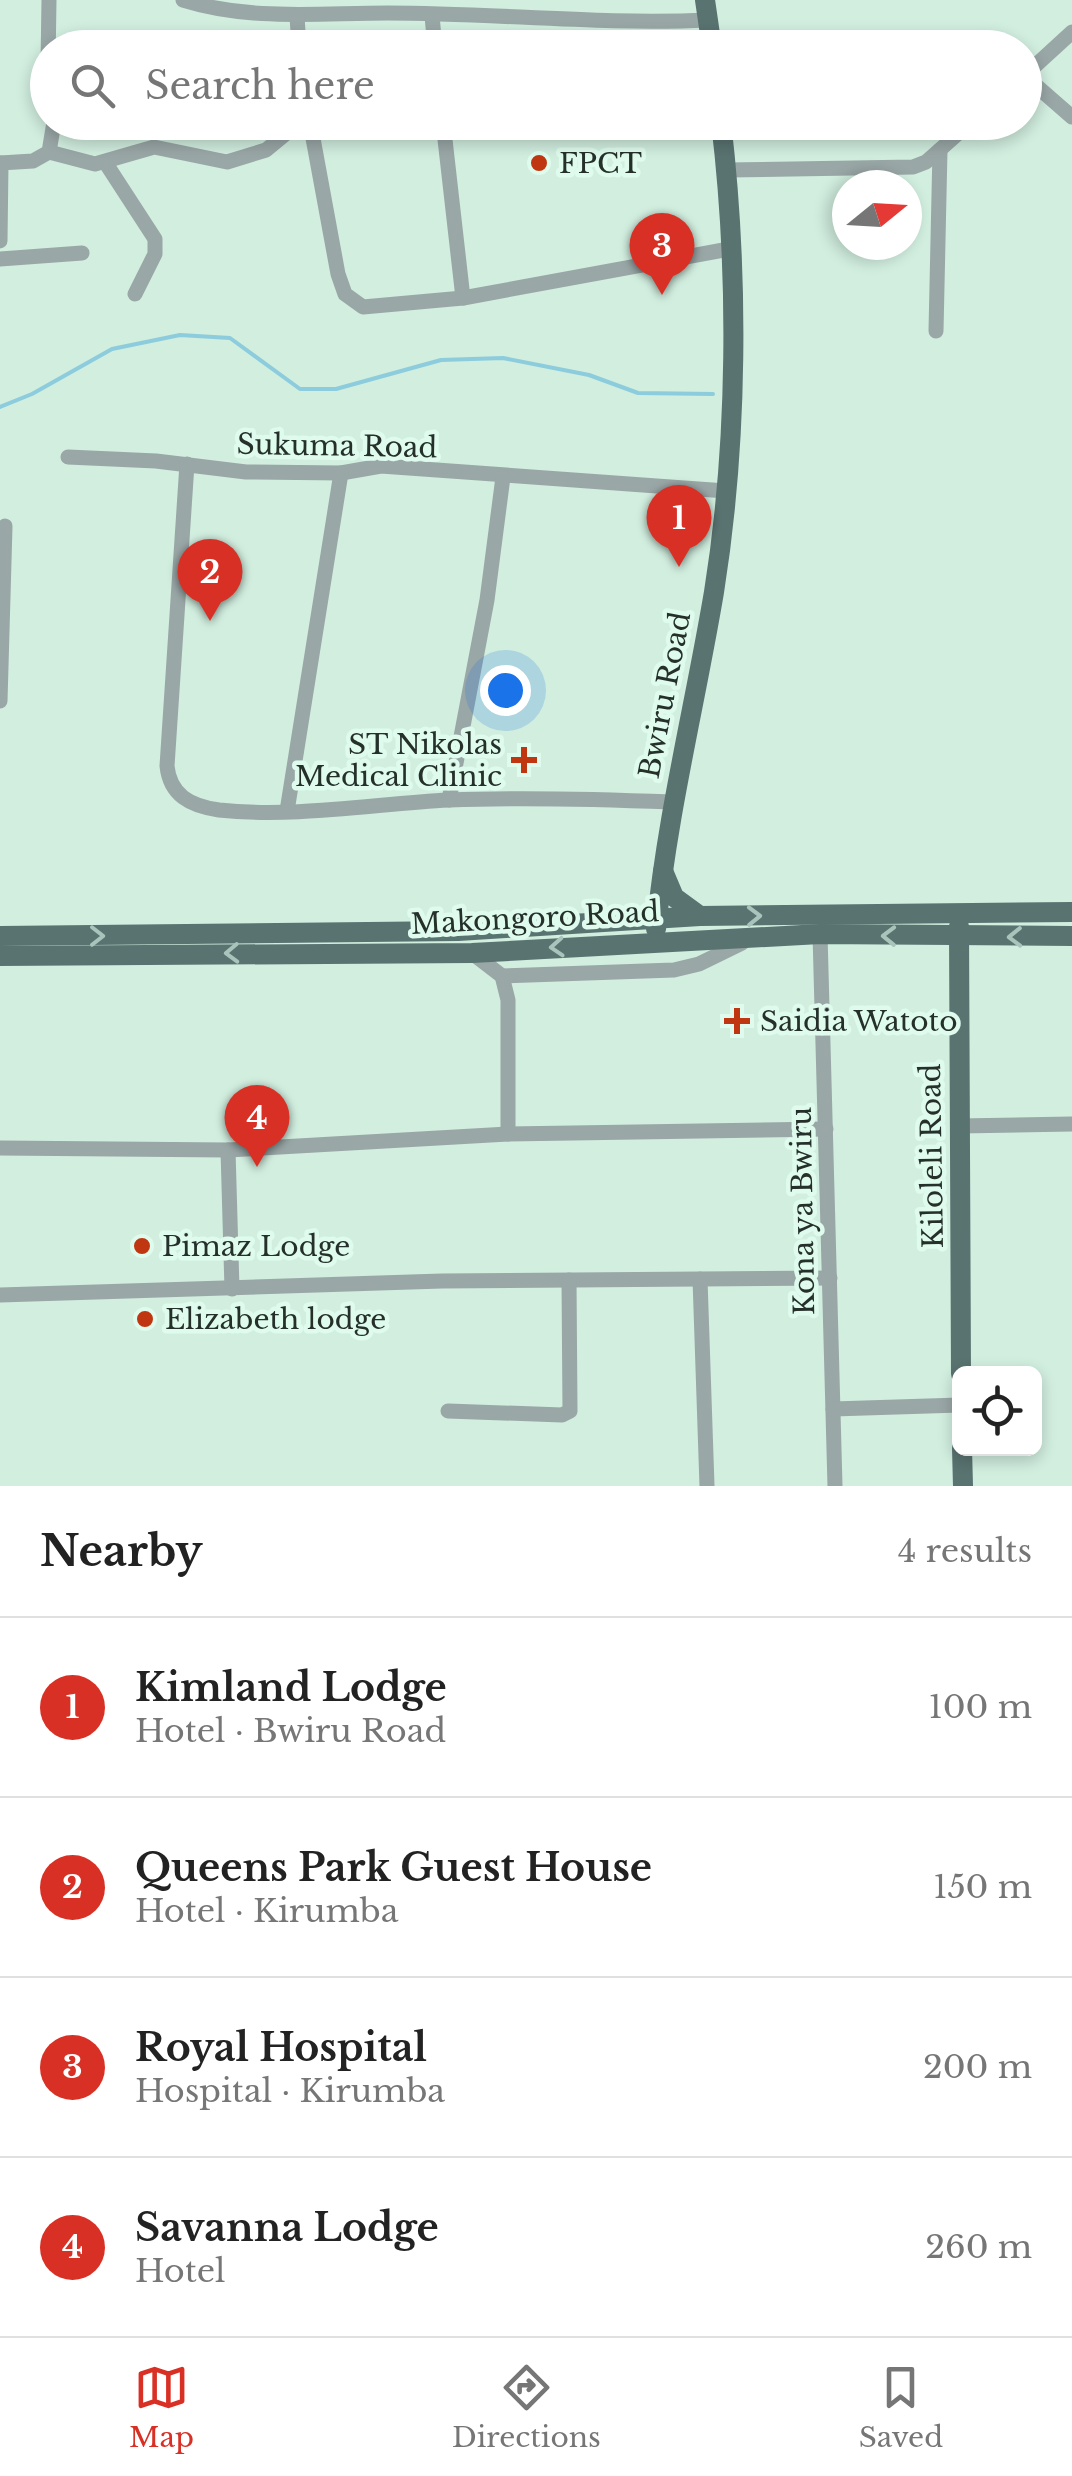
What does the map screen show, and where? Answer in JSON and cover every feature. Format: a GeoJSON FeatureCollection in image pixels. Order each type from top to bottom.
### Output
{"type":"FeatureCollection","features":[{"type":"Feature","properties":{"kind":"main road","name":"Bwiru Road"},"geometry":{"type":"LineString","coordinates":[[655,930],[672,802],[714,588],[726,490],[730,424],[729,249],[723,140]]}},
{"type":"Feature","properties":{"kind":"main road"},"geometry":{"type":"LineString","coordinates":[[662,870],[674,897],[700,916]]}},
{"type":"Feature","properties":{"kind":"main road"},"geometry":{"type":"LineString","coordinates":[[624,922],[645,901],[662,870]]}},
{"type":"Feature","properties":{"kind":"main road","name":"Makongoro Road"},"geometry":{"type":"LineString","coordinates":[[0,956],[472,953],[655,930],[700,916],[1072,912]]}},
{"type":"Feature","properties":{"kind":"main road","name":"Kiloleli Road"},"geometry":{"type":"LineString","coordinates":[[960,913],[962,1366]]}},
{"type":"Feature","properties":{"kind":"main road","name":"Makongoro Road"},"geometry":{"type":"LineString","coordinates":[[0,936],[458,931],[624,922],[655,930],[758,936],[1072,936]]}},
{"type":"Feature","properties":{"kind":"main road"},"geometry":{"type":"LineString","coordinates":[[962,1456],[963,1486]]}},
{"type":"Feature","properties":{"kind":"street"},"geometry":{"type":"LineString","coordinates":[[49,0],[49,30]]}},
{"type":"Feature","properties":{"kind":"street"},"geometry":{"type":"LineString","coordinates":[[183,0],[238,13],[297,16],[391,7],[432,16],[483,8],[602,22],[707,10]]}},
{"type":"Feature","properties":{"kind":"street"},"geometry":{"type":"LineString","coordinates":[[297,16],[298,30]]}},
{"type":"Feature","properties":{"kind":"street"},"geometry":{"type":"LineString","coordinates":[[432,16],[433,30]]}},
{"type":"Feature","properties":{"kind":"street"},"geometry":{"type":"LineString","coordinates":[[1042,60],[1072,32]]}},
{"type":"Feature","properties":{"kind":"street"},"geometry":{"type":"LineString","coordinates":[[1042,91],[1072,117]]}},
{"type":"Feature","properties":{"kind":"street"},"geometry":{"type":"LineString","coordinates":[[49,152],[51,140]]}},
{"type":"Feature","properties":{"kind":"street"},"geometry":{"type":"LineString","coordinates":[[0,241],[1,163],[33,160],[49,152],[76,161],[105,162],[154,147],[227,162],[266,150],[278,140]]}},
{"type":"Feature","properties":{"kind":"street"},"geometry":{"type":"LineString","coordinates":[[313,140],[338,274],[352,303],[363,306],[463,298],[729,249]]}},
{"type":"Feature","properties":{"kind":"street"},"geometry":{"type":"LineString","coordinates":[[444,140],[463,298]]}},
{"type":"Feature","properties":{"kind":"street"},"geometry":{"type":"LineString","coordinates":[[726,170],[896,170],[926,162],[951,140]]}},
{"type":"Feature","properties":{"kind":"street"},"geometry":{"type":"LineString","coordinates":[[936,332],[940,150]]}},
{"type":"Feature","properties":{"kind":"street"},"geometry":{"type":"LineString","coordinates":[[105,162],[155,239],[155,254],[135,294]]}},
{"type":"Feature","properties":{"kind":"street"},"geometry":{"type":"LineString","coordinates":[[0,259],[82,253]]}},
{"type":"Feature","properties":{"kind":"street","name":"Sukuma Road"},"geometry":{"type":"LineString","coordinates":[[68,457],[188,464],[246,472],[341,473],[365,465],[726,490]]}},
{"type":"Feature","properties":{"kind":"street"},"geometry":{"type":"LineString","coordinates":[[188,464],[170,690],[169,785],[176,795],[217,810],[449,800],[672,802]]}},
{"type":"Feature","properties":{"kind":"street"},"geometry":{"type":"LineString","coordinates":[[286,810],[341,473]]}},
{"type":"Feature","properties":{"kind":"street"},"geometry":{"type":"LineString","coordinates":[[449,800],[487,600],[503,476]]}},
{"type":"Feature","properties":{"kind":"street"},"geometry":{"type":"LineString","coordinates":[[0,701],[5,526]]}},
{"type":"Feature","properties":{"kind":"street","name":"Kona ya Bwiru"},"geometry":{"type":"LineString","coordinates":[[820,934],[834,1486]]}},
{"type":"Feature","properties":{"kind":"street"},"geometry":{"type":"LineString","coordinates":[[472,953],[502,976],[674,970],[699,964],[758,936]]}},
{"type":"Feature","properties":{"kind":"street"},"geometry":{"type":"LineString","coordinates":[[502,976],[510,1040],[508,1134]]}},
{"type":"Feature","properties":{"kind":"street"},"geometry":{"type":"LineString","coordinates":[[959,1126],[1072,1124]]}},
{"type":"Feature","properties":{"kind":"street"},"geometry":{"type":"LineString","coordinates":[[0,1148],[228,1150],[508,1134],[826,1129]]}},
{"type":"Feature","properties":{"kind":"street"},"geometry":{"type":"LineString","coordinates":[[228,1150],[232,1289]]}},
{"type":"Feature","properties":{"kind":"street"},"geometry":{"type":"LineString","coordinates":[[0,1295],[568,1280],[830,1278]]}},
{"type":"Feature","properties":{"kind":"street"},"geometry":{"type":"LineString","coordinates":[[700,1279],[706,1486]]}},
{"type":"Feature","properties":{"kind":"street"},"geometry":{"type":"LineString","coordinates":[[448,1411],[562,1415],[570,1411],[568,1280]]}},
{"type":"Feature","properties":{"kind":"street"},"geometry":{"type":"LineString","coordinates":[[833,1408],[952,1404]]}},
{"type":"Feature","properties":{"kind":"waterway"},"geometry":{"type":"LineString","coordinates":[[0,407],[32,394],[112,349],[180,335],[230,338],[300,389],[336,389],[441,360],[503,358],[589,375],[638,393],[713,394]]}},
{"type":"Feature","properties":{"kind":"place","name":"FPCT"},"geometry":{"type":"Point","coordinates":[539,163]}},
{"type":"Feature","properties":{"kind":"place","name":"Royal Hospital"},"geometry":{"type":"Point","coordinates":[662,295]}},
{"type":"Feature","properties":{"kind":"place","name":"Kimland Lodge"},"geometry":{"type":"Point","coordinates":[679,567]}},
{"type":"Feature","properties":{"kind":"place","name":"Queens Park Guest House"},"geometry":{"type":"Point","coordinates":[210,621]}},
{"type":"Feature","properties":{"kind":"place","name":"ST Nikolas Medical Clinic"},"geometry":{"type":"Point","coordinates":[524,760]}},
{"type":"Feature","properties":{"kind":"place","name":"Saidia Watoto"},"geometry":{"type":"Point","coordinates":[737,1021]}},
{"type":"Feature","properties":{"kind":"place","name":"Savanna Lodge"},"geometry":{"type":"Point","coordinates":[257,1167]}},
{"type":"Feature","properties":{"kind":"place","name":"Pimaz Lodge"},"geometry":{"type":"Point","coordinates":[142,1246]}},
{"type":"Feature","properties":{"kind":"place","name":"Elizabeth lodge"},"geometry":{"type":"Point","coordinates":[145,1319]}}]}
